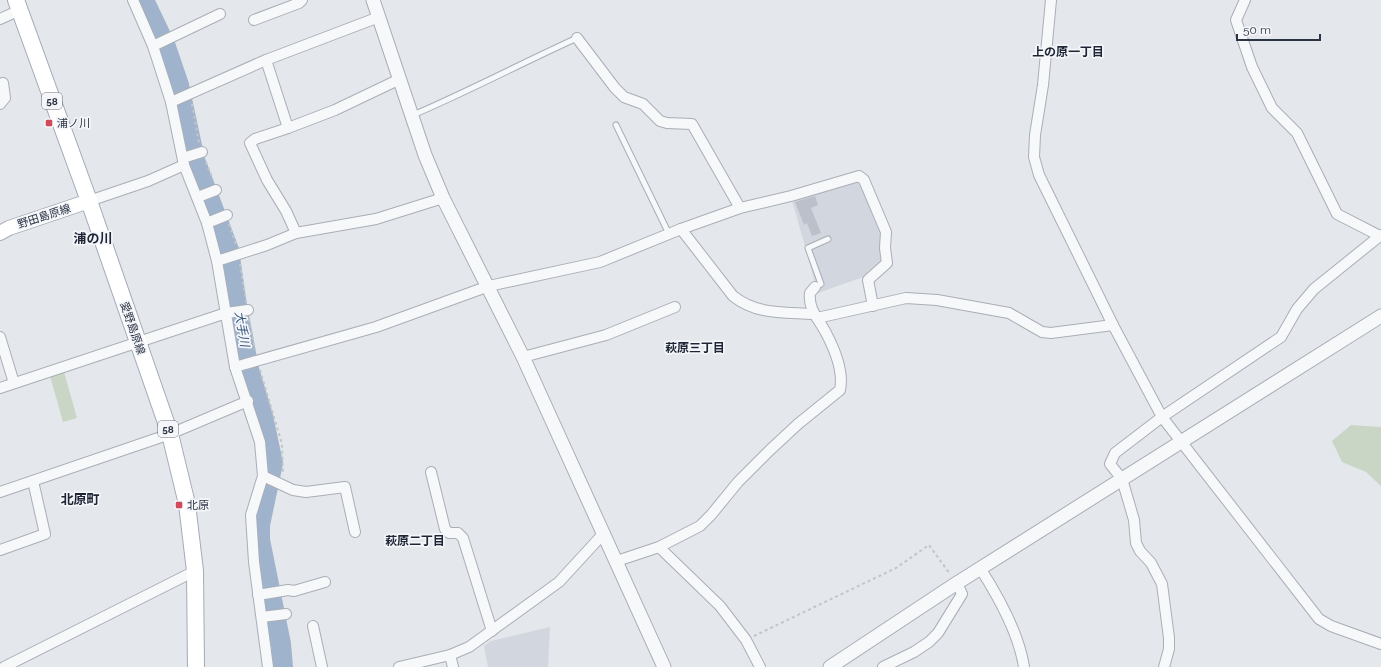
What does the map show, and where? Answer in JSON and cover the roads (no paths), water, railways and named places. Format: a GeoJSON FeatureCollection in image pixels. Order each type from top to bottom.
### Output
{"type":"FeatureCollection","features":[{"type":"Feature","properties":{"kind":"main road","name":"愛野島原線"},"geometry":{"type":"LineString","coordinates":[[18,5],[89,201],[170,434],[187,504],[195,571],[196,667]]}},
{"type":"Feature","properties":{"kind":"main road","name":"野田島原線"},"geometry":{"type":"LineString","coordinates":[[0,233],[9,228],[89,201]]}},
{"type":"Feature","properties":{"kind":"street"},"geometry":{"type":"LineString","coordinates":[[133,0],[154,45],[173,102],[184,160],[199,196],[219,260],[237,366],[260,442],[264,477],[251,515],[254,562],[261,594],[268,665],[258,667]]}},
{"type":"Feature","properties":{"kind":"street"},"geometry":{"type":"LineString","coordinates":[[254,20],[299,3],[302,0]]}},
{"type":"Feature","properties":{"kind":"street"},"geometry":{"type":"LineString","coordinates":[[373,0],[425,155],[443,198],[489,286],[523,357],[664,667]]}},
{"type":"Feature","properties":{"kind":"street"},"geometry":{"type":"LineString","coordinates":[[1051,0],[1043,85],[1034,135],[1034,157],[1039,175],[1054,209],[1113,325],[1162,417],[1319,619],[1331,626],[1381,644]]}},
{"type":"Feature","properties":{"kind":"street"},"geometry":{"type":"LineString","coordinates":[[1164,667],[1169,649],[1169,638],[1162,584],[1151,563],[1140,551],[1136,543],[1134,520],[1122,479],[1110,464],[1115,453],[1162,417],[1281,337],[1297,309],[1314,289],[1380,236],[1337,214],[1297,133],[1272,108],[1252,67],[1236,20],[1245,0]]}},
{"type":"Feature","properties":{"kind":"street"},"geometry":{"type":"LineString","coordinates":[[0,19],[18,5]]}},
{"type":"Feature","properties":{"kind":"street"},"geometry":{"type":"LineString","coordinates":[[154,45],[220,14]]}},
{"type":"Feature","properties":{"kind":"street"},"geometry":{"type":"LineString","coordinates":[[173,102],[266,60],[379,17]]}},
{"type":"Feature","properties":{"kind":"street"},"geometry":{"type":"LineString","coordinates":[[577,38],[615,88],[624,96],[643,104],[660,121],[667,123],[692,124],[740,208]]}},
{"type":"Feature","properties":{"kind":"street"},"geometry":{"type":"LineString","coordinates":[[266,60],[288,128]]}},
{"type":"Feature","properties":{"kind":"street"},"geometry":{"type":"LineString","coordinates":[[296,233],[280,201],[267,180],[250,143],[255,139],[335,110],[400,79]]}},
{"type":"Feature","properties":{"kind":"street"},"geometry":{"type":"LineString","coordinates":[[0,104],[5,98],[3,83]]}},
{"type":"Feature","properties":{"kind":"street"},"geometry":{"type":"LineString","coordinates":[[89,201],[148,181],[201,152]]}},
{"type":"Feature","properties":{"kind":"street"},"geometry":{"type":"LineString","coordinates":[[237,366],[376,327],[489,286],[600,262],[681,229],[740,208],[791,196],[856,177],[863,178],[887,236],[885,248],[888,263],[868,280],[873,306]]}},
{"type":"Feature","properties":{"kind":"street"},"geometry":{"type":"LineString","coordinates":[[199,196],[215,190]]}},
{"type":"Feature","properties":{"kind":"street"},"geometry":{"type":"LineString","coordinates":[[219,260],[238,255],[296,233],[376,219],[443,198]]}},
{"type":"Feature","properties":{"kind":"street"},"geometry":{"type":"LineString","coordinates":[[208,222],[225,215]]}},
{"type":"Feature","properties":{"kind":"street"},"geometry":{"type":"LineString","coordinates":[[681,229],[733,296],[742,303],[761,310],[815,316],[873,306],[906,298],[937,300],[1009,313],[1042,332],[1050,333],[1113,325]]}},
{"type":"Feature","properties":{"kind":"street"},"geometry":{"type":"LineString","coordinates":[[617,561],[659,547],[700,526],[738,482],[770,450],[798,424],[840,390],[842,382],[839,364],[826,334],[815,316],[809,299],[810,293],[815,287]]}},
{"type":"Feature","properties":{"kind":"street"},"geometry":{"type":"LineString","coordinates":[[523,357],[606,335],[675,307]]}},
{"type":"Feature","properties":{"kind":"street"},"geometry":{"type":"LineString","coordinates":[[0,388],[229,312],[246,310]]}},
{"type":"Feature","properties":{"kind":"street"},"geometry":{"type":"LineString","coordinates":[[831,667],[980,568],[1381,316]]}},
{"type":"Feature","properties":{"kind":"street"},"geometry":{"type":"LineString","coordinates":[[0,337],[14,383]]}},
{"type":"Feature","properties":{"kind":"street"},"geometry":{"type":"LineString","coordinates":[[0,492],[170,434],[248,401]]}},
{"type":"Feature","properties":{"kind":"street"},"geometry":{"type":"LineString","coordinates":[[431,472],[445,529],[449,533],[458,533],[463,538],[492,631]]}},
{"type":"Feature","properties":{"kind":"street"},"geometry":{"type":"LineString","coordinates":[[264,477],[279,485],[293,490],[306,492],[345,487],[355,532]]}},
{"type":"Feature","properties":{"kind":"street"},"geometry":{"type":"LineString","coordinates":[[0,550],[45,534],[33,481]]}},
{"type":"Feature","properties":{"kind":"street"},"geometry":{"type":"LineString","coordinates":[[399,667],[450,655],[469,647],[559,582],[604,533]]}},
{"type":"Feature","properties":{"kind":"street"},"geometry":{"type":"LineString","coordinates":[[659,547],[720,606],[746,640],[760,667]]}},
{"type":"Feature","properties":{"kind":"street"},"geometry":{"type":"LineString","coordinates":[[980,568],[996,594],[1019,646],[1024,667]]}},
{"type":"Feature","properties":{"kind":"street"},"geometry":{"type":"LineString","coordinates":[[4,667],[195,571]]}},
{"type":"Feature","properties":{"kind":"street"},"geometry":{"type":"LineString","coordinates":[[261,594],[288,590],[294,591],[325,582]]}},
{"type":"Feature","properties":{"kind":"street"},"geometry":{"type":"LineString","coordinates":[[883,667],[924,647],[938,633],[962,594],[957,583]]}},
{"type":"Feature","properties":{"kind":"street"},"geometry":{"type":"LineString","coordinates":[[264,617],[284,614]]}},
{"type":"Feature","properties":{"kind":"street"},"geometry":{"type":"LineString","coordinates":[[313,626],[322,667]]}},
{"type":"Feature","properties":{"kind":"street"},"geometry":{"type":"LineString","coordinates":[[450,655],[453,667]]}},
{"type":"Feature","properties":{"kind":"lane"},"geometry":{"type":"LineString","coordinates":[[412,116],[474,89],[508,70],[577,38]]}},
{"type":"Feature","properties":{"kind":"lane"},"geometry":{"type":"LineString","coordinates":[[616,125],[669,234]]}},
{"type":"Feature","properties":{"kind":"lane"},"geometry":{"type":"LineString","coordinates":[[815,287],[821,284],[808,248],[828,239]]}},
{"type":"Feature","properties":{"kind":"waterway","name":"大手川"},"geometry":{"type":"LineString","coordinates":[[144,0],[165,44],[179,85],[195,160],[229,250],[237,306],[249,369],[263,416],[273,463],[260,525],[260,540],[281,644],[283,667]]}},
{"type":"Feature","properties":{"kind":"place","name":"浦ノ川"},"geometry":{"type":"Point","coordinates":[49,123]}},
{"type":"Feature","properties":{"kind":"place","name":"北原"},"geometry":{"type":"Point","coordinates":[179,505]}},
{"type":"Feature","properties":{"kind":"district","name":"上の原一丁目"},"geometry":{"type":"Point","coordinates":[1068,52]}},
{"type":"Feature","properties":{"kind":"district","name":"浦の川"},"geometry":{"type":"Point","coordinates":[93,238]}},
{"type":"Feature","properties":{"kind":"district","name":"萩原三丁目"},"geometry":{"type":"Point","coordinates":[695,348]}},
{"type":"Feature","properties":{"kind":"district","name":"北原町"},"geometry":{"type":"Point","coordinates":[80,499]}},
{"type":"Feature","properties":{"kind":"district","name":"萩原二丁目"},"geometry":{"type":"Point","coordinates":[415,541]}}]}
